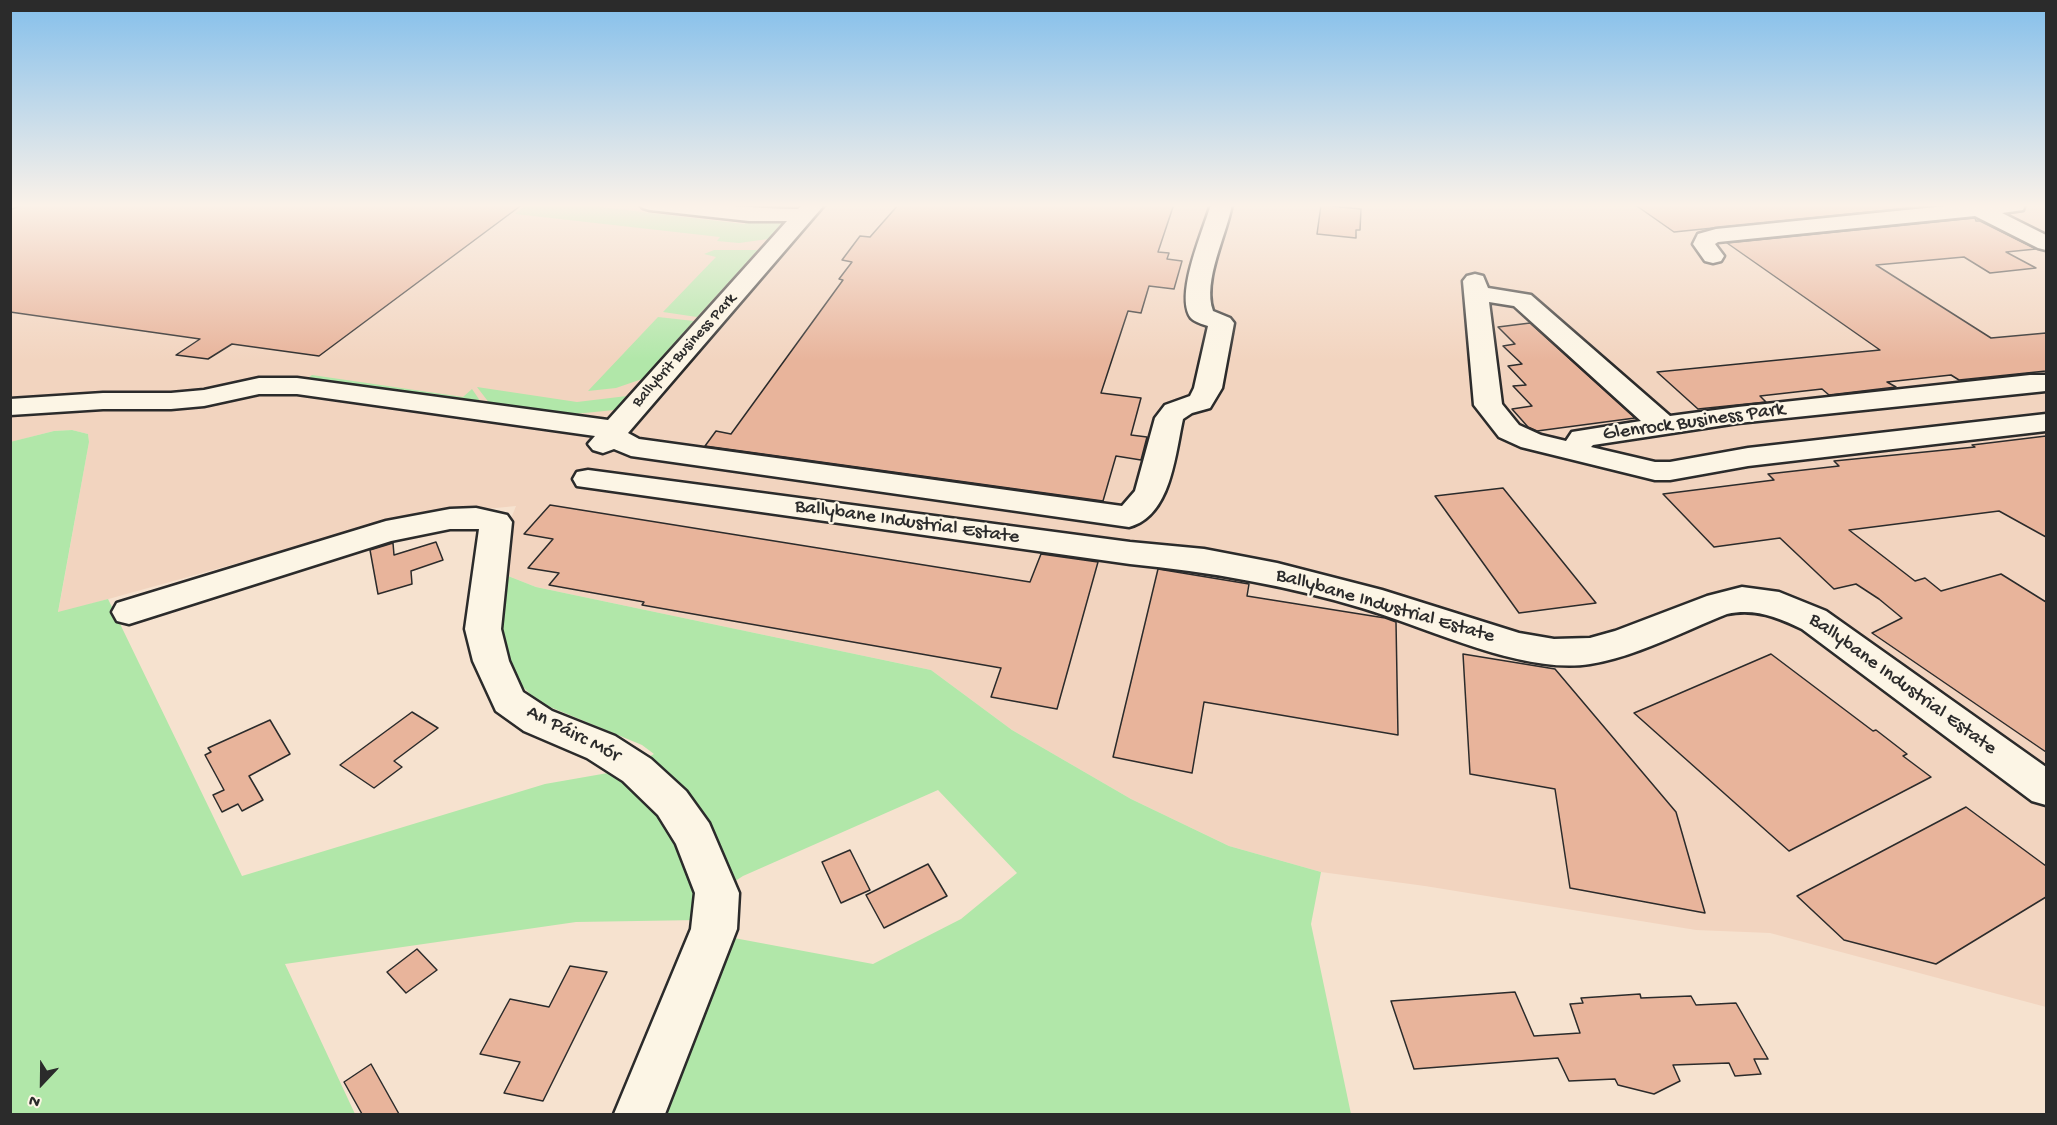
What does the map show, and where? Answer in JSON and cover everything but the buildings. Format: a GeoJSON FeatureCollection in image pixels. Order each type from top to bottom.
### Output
{"type":"FeatureCollection","features":[{"type":"Feature","properties":{"kind":"street","name":"Ballybrit Business Park"},"geometry":{"type":"LineString","coordinates":[[610,437],[768,256]]}},
{"type":"Feature","properties":{"kind":"street"},"geometry":{"type":"LineString","coordinates":[[10,407],[102,401],[171,401],[204,398],[259,386],[297,386],[610,437],[631,447],[1130,517],[1150,494],[1169,418],[1173,411],[1200,402],[1208,388],[1221,323],[1202,315],[1197,303],[1207,256]]}},
{"type":"Feature","properties":{"kind":"street"},"geometry":{"type":"LineString","coordinates":[[1574,452],[1531,441],[1509,431],[1488,405],[1476,287],[1522,300],[1664,426]]}},
{"type":"Feature","properties":{"kind":"street","name":"Glenrock Business Park"},"geometry":{"type":"LineString","coordinates":[[2046,383],[1738,415],[1582,438],[1574,452],[1655,471],[1670,471],[1748,458],[2046,423]]}},
{"type":"Feature","properties":{"kind":"street","name":"Ballybane Industrial Estate"},"geometry":{"type":"LineString","coordinates":[[588,478],[1130,553],[1204,560],[1277,574],[1360,595],[1518,646],[1554,652],[1599,649],[1719,604],[1742,599],[1779,604],[1814,620],[2046,789]]}},
{"type":"Feature","properties":{"kind":"street","name":"An Páirc Mór"},"geometry":{"type":"LineString","coordinates":[[129,612],[384,532],[445,519],[486,518],[496,522],[483,629],[491,661],[509,701],[538,721],[601,747],[638,770],[672,803],[694,836],[717,893],[714,929],[640,1114]]}},
{"type":"Feature","properties":{"kind":"shaded area"},"geometry":{"type":"Polygon","coordinates":[[[10,256],[2046,256],[2046,1007],[1770,933],[1696,930],[1425,886],[1321,872],[1229,846],[1131,799],[1012,730],[931,670],[536,587],[508,576],[504,574],[507,529],[516,506],[404,517],[58,613],[89,442],[88,434],[72,430],[54,431],[11,442],[10,256]]]}},
{"type":"Feature","properties":{"kind":"green space"},"geometry":{"type":"Polygon","coordinates":[[[714,256],[752,256],[697,317],[663,312],[716,257],[714,256]]]}},
{"type":"Feature","properties":{"kind":"green space"},"geometry":{"type":"Polygon","coordinates":[[[658,317],[694,321],[642,379],[616,388],[588,391],[658,317]]]}},
{"type":"Feature","properties":{"kind":"green space"},"geometry":{"type":"Polygon","coordinates":[[[312,375],[463,397],[472,389],[483,405],[305,380],[312,375]]]}},
{"type":"Feature","properties":{"kind":"green space"},"geometry":{"type":"Polygon","coordinates":[[[477,387],[577,402],[627,396],[614,410],[575,414],[490,404],[477,387]]]}},
{"type":"Feature","properties":{"kind":"green space"},"geometry":{"type":"Polygon","coordinates":[[[72,430],[88,434],[89,442],[58,612],[108,599],[242,876],[545,784],[625,770],[654,754],[642,745],[538,702],[520,684],[506,661],[495,624],[508,576],[536,587],[931,670],[1012,730],[1131,799],[1229,846],[1321,872],[1311,924],[1351,1114],[654,1114],[699,996],[734,938],[873,964],[961,919],[1017,873],[938,790],[743,876],[706,900],[699,920],[576,922],[285,964],[355,1114],[11,1114],[10,442],[54,431],[72,430]]]}}]}
